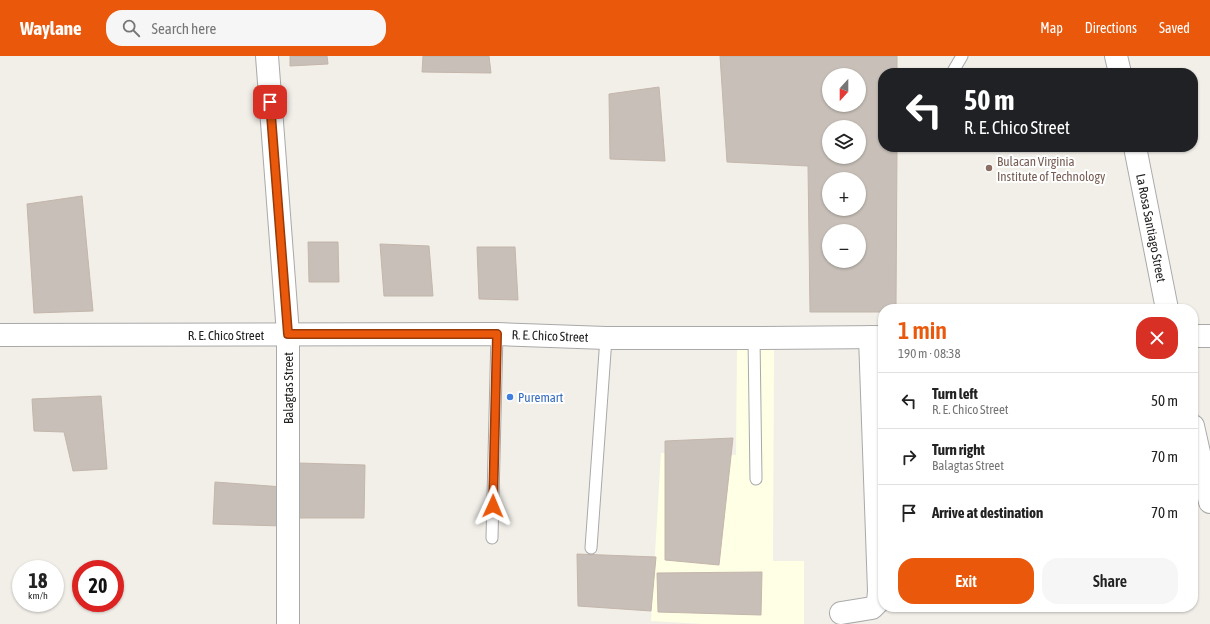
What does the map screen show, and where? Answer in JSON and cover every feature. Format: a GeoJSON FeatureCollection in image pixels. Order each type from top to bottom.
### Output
{"type":"FeatureCollection","features":[{"type":"Feature","properties":{"kind":"street","name":"Balagtas Street"},"geometry":{"type":"LineString","coordinates":[[267,56],[288,334],[288,624]]}},
{"type":"Feature","properties":{"kind":"street"},"geometry":{"type":"LineString","coordinates":[[1116,56],[1119,68]]}},
{"type":"Feature","properties":{"kind":"street","name":"La Rosa Santiago Street"},"geometry":{"type":"LineString","coordinates":[[1136,152],[1166,304]]}},
{"type":"Feature","properties":{"kind":"street","name":"R. E. Chico Street"},"geometry":{"type":"LineString","coordinates":[[0,335],[497,334],[606,338],[877,337]]}},
{"type":"Feature","properties":{"kind":"street"},"geometry":{"type":"LineString","coordinates":[[1198,336],[1210,336]]}},
{"type":"Feature","properties":{"kind":"street"},"geometry":{"type":"LineString","coordinates":[[877,337],[878,464]]}},
{"type":"Feature","properties":{"kind":"street"},"geometry":{"type":"LineString","coordinates":[[1198,448],[1210,502]]}},
{"type":"Feature","properties":{"kind":"street"},"geometry":{"type":"LineString","coordinates":[[841,613],[872,608],[878,602]]}},
{"type":"Feature","properties":{"kind":"lane"},"geometry":{"type":"LineString","coordinates":[[955,68],[962,56]]}},
{"type":"Feature","properties":{"kind":"lane"},"geometry":{"type":"LineString","coordinates":[[492,538],[497,334]]}},
{"type":"Feature","properties":{"kind":"lane"},"geometry":{"type":"LineString","coordinates":[[591,548],[606,338]]}},
{"type":"Feature","properties":{"kind":"lane"},"geometry":{"type":"LineString","coordinates":[[754,338],[756,479]]}},
{"type":"Feature","properties":{"kind":"shaded area"},"geometry":{"type":"Polygon","coordinates":[[[737,350],[774,350],[773,561],[804,561],[804,624],[704,624],[651,621],[661,453],[736,455],[737,350]]]}},
{"type":"Feature","properties":{"kind":"building"},"geometry":{"type":"Polygon","coordinates":[[[290,56],[327,56],[328,64],[290,66],[290,56]]]}},
{"type":"Feature","properties":{"kind":"building"},"geometry":{"type":"Polygon","coordinates":[[[423,56],[489,56],[491,73],[422,72],[423,56]]]}},
{"type":"Feature","properties":{"kind":"building"},"geometry":{"type":"Polygon","coordinates":[[[720,56],[897,56],[897,68],[878,68],[878,152],[897,152],[896,304],[878,304],[878,312],[810,312],[808,166],[727,162],[720,56]]]}},
{"type":"Feature","properties":{"kind":"building"},"geometry":{"type":"Polygon","coordinates":[[[659,87],[665,161],[610,159],[609,94],[659,87]]]}},
{"type":"Feature","properties":{"kind":"building"},"geometry":{"type":"Polygon","coordinates":[[[82,196],[93,311],[34,313],[27,204],[82,196]]]}},
{"type":"Feature","properties":{"kind":"building"},"geometry":{"type":"Polygon","coordinates":[[[308,242],[338,242],[339,282],[309,282],[308,242]]]}},
{"type":"Feature","properties":{"kind":"building"},"geometry":{"type":"Polygon","coordinates":[[[380,244],[429,246],[433,296],[384,296],[380,244]]]}},
{"type":"Feature","properties":{"kind":"building"},"geometry":{"type":"Polygon","coordinates":[[[477,247],[515,247],[518,300],[479,299],[477,247]]]}},
{"type":"Feature","properties":{"kind":"building"},"geometry":{"type":"Polygon","coordinates":[[[101,396],[107,469],[73,471],[64,432],[34,431],[32,399],[101,396]]]}},
{"type":"Feature","properties":{"kind":"building"},"geometry":{"type":"Polygon","coordinates":[[[733,438],[719,565],[665,560],[665,441],[733,438]]]}},
{"type":"Feature","properties":{"kind":"building"},"geometry":{"type":"Polygon","coordinates":[[[298,463],[365,465],[364,518],[299,518],[298,463]]]}},
{"type":"Feature","properties":{"kind":"building"},"geometry":{"type":"Polygon","coordinates":[[[215,482],[283,487],[282,526],[213,524],[215,482]]]}},
{"type":"Feature","properties":{"kind":"building"},"geometry":{"type":"Polygon","coordinates":[[[577,554],[656,557],[651,611],[578,606],[577,554]]]}},
{"type":"Feature","properties":{"kind":"building"},"geometry":{"type":"Polygon","coordinates":[[[762,572],[761,615],[658,612],[657,573],[762,572]]]}},
{"type":"Feature","properties":{"kind":"place","name":"Bulacan Virginia Institute of Technology"},"geometry":{"type":"Point","coordinates":[989,168]}},
{"type":"Feature","properties":{"kind":"place","name":"Puremart"},"geometry":{"type":"Point","coordinates":[510,397]}},
{"type":"Feature","properties":{"kind":"route"},"geometry":{"type":"LineString","coordinates":[[270,102],[288,334],[497,334],[493,506]]}}]}
